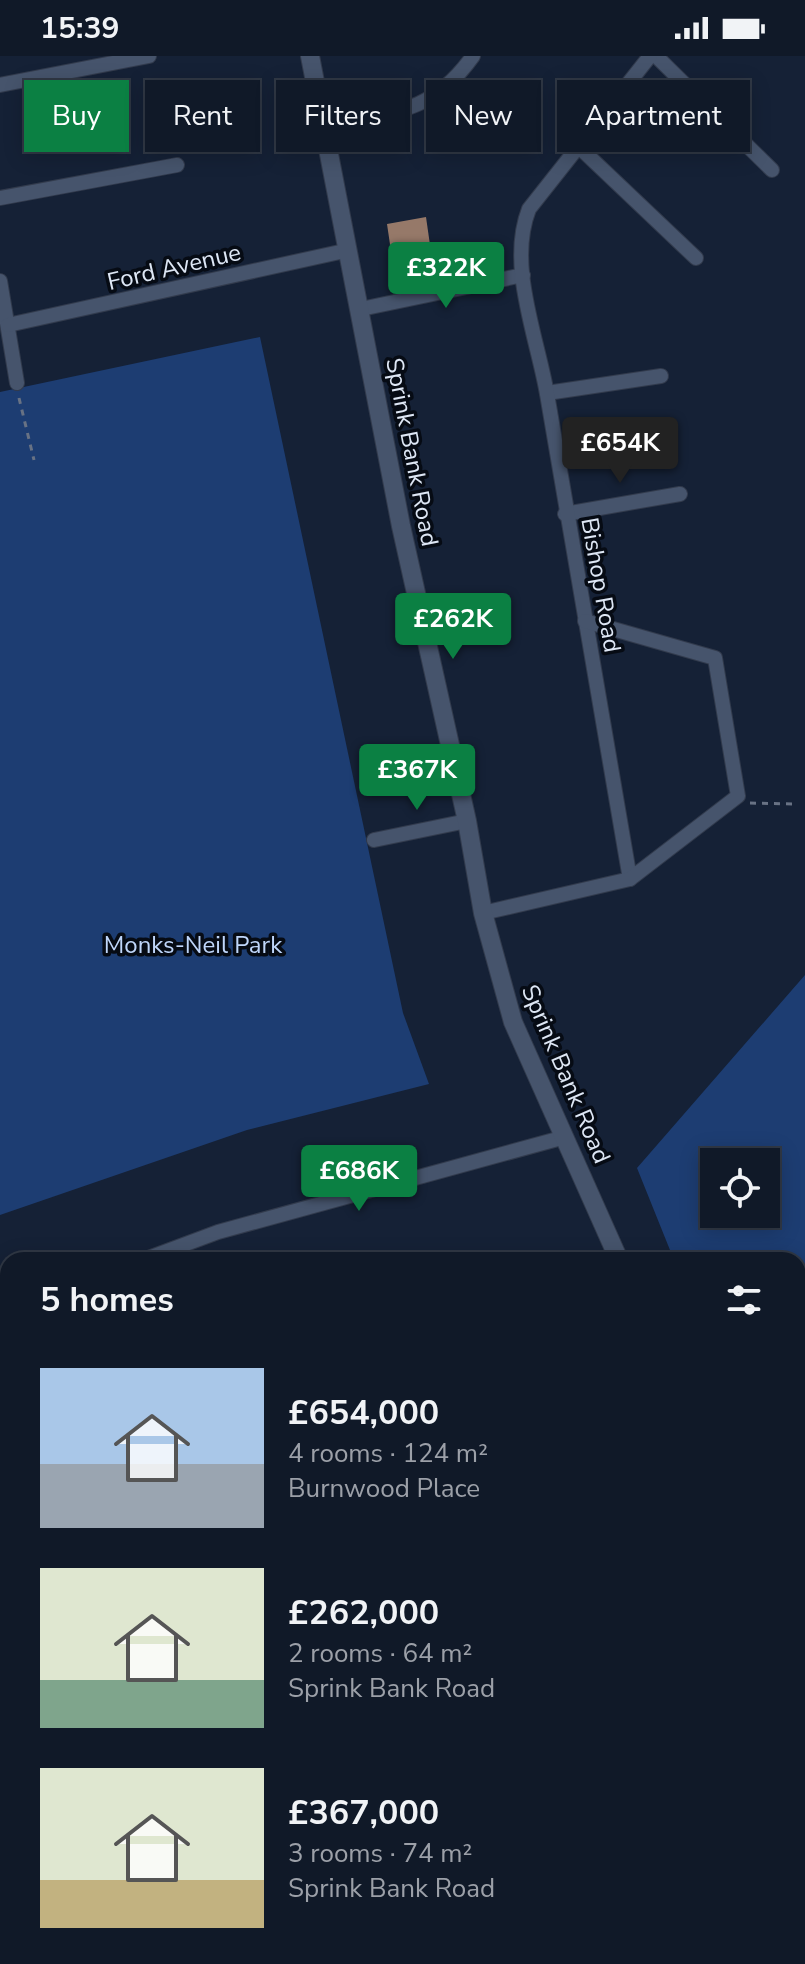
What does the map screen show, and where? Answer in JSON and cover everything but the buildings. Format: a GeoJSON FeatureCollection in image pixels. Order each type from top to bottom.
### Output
{"type":"FeatureCollection","features":[{"type":"Feature","properties":{"kind":"street"},"geometry":{"type":"LineString","coordinates":[[0,85],[149,56]]}},
{"type":"Feature","properties":{"kind":"street","name":"Sprink Bank Road"},"geometry":{"type":"LineString","coordinates":[[310,56],[315,80]]}},
{"type":"Feature","properties":{"kind":"street"},"geometry":{"type":"LineString","coordinates":[[410,106],[423,103],[453,84],[473,56]]}},
{"type":"Feature","properties":{"kind":"street"},"geometry":{"type":"LineString","coordinates":[[653,56],[772,170]]}},
{"type":"Feature","properties":{"kind":"street","name":"Bishop Road"},"geometry":{"type":"LineString","coordinates":[[633,80],[653,56]]}},
{"type":"Feature","properties":{"kind":"street","name":"Sprink Bank Road"},"geometry":{"type":"LineString","coordinates":[[330,152],[401,526],[467,821],[483,913],[513,1022],[615,1252]]}},
{"type":"Feature","properties":{"kind":"street","name":"Bishop Road"},"geometry":{"type":"LineString","coordinates":[[575,152],[529,209],[521,229],[523,275],[547,393],[565,514],[630,879]]}},
{"type":"Feature","properties":{"kind":"street"},"geometry":{"type":"LineString","coordinates":[[584,152],[696,258]]}},
{"type":"Feature","properties":{"kind":"street"},"geometry":{"type":"LineString","coordinates":[[0,198],[177,165]]}},
{"type":"Feature","properties":{"kind":"street","name":"Ford Avenue"},"geometry":{"type":"LineString","coordinates":[[8,325],[349,250]]}},
{"type":"Feature","properties":{"kind":"street"},"geometry":{"type":"LineString","coordinates":[[361,309],[523,275]]}},
{"type":"Feature","properties":{"kind":"street"},"geometry":{"type":"LineString","coordinates":[[0,281],[17,383]]}},
{"type":"Feature","properties":{"kind":"street"},"geometry":{"type":"LineString","coordinates":[[547,393],[661,376]]}},
{"type":"Feature","properties":{"kind":"street"},"geometry":{"type":"LineString","coordinates":[[565,514],[680,494]]}},
{"type":"Feature","properties":{"kind":"street"},"geometry":{"type":"LineString","coordinates":[[483,913],[630,879],[738,796],[715,658],[585,621]]}},
{"type":"Feature","properties":{"kind":"street"},"geometry":{"type":"LineString","coordinates":[[374,840],[467,821]]}},
{"type":"Feature","properties":{"kind":"street"},"geometry":{"type":"LineString","coordinates":[[164,1252],[218,1232],[565,1137]]}},
{"type":"Feature","properties":{"kind":"path"},"geometry":{"type":"LineString","coordinates":[[17,383],[34,460]]}},
{"type":"Feature","properties":{"kind":"path"},"geometry":{"type":"LineString","coordinates":[[734,802],[796,804]]}},
{"type":"Feature","properties":{"kind":"green space","name":"Monks-Neil Park"},"geometry":{"type":"Polygon","coordinates":[[[260,337],[403,1013],[429,1084],[247,1130],[0,1215],[0,392],[260,337]]]}},
{"type":"Feature","properties":{"kind":"green space"},"geometry":{"type":"Polygon","coordinates":[[[805,975],[805,1252],[671,1252],[637,1168],[805,975]]]}}]}
